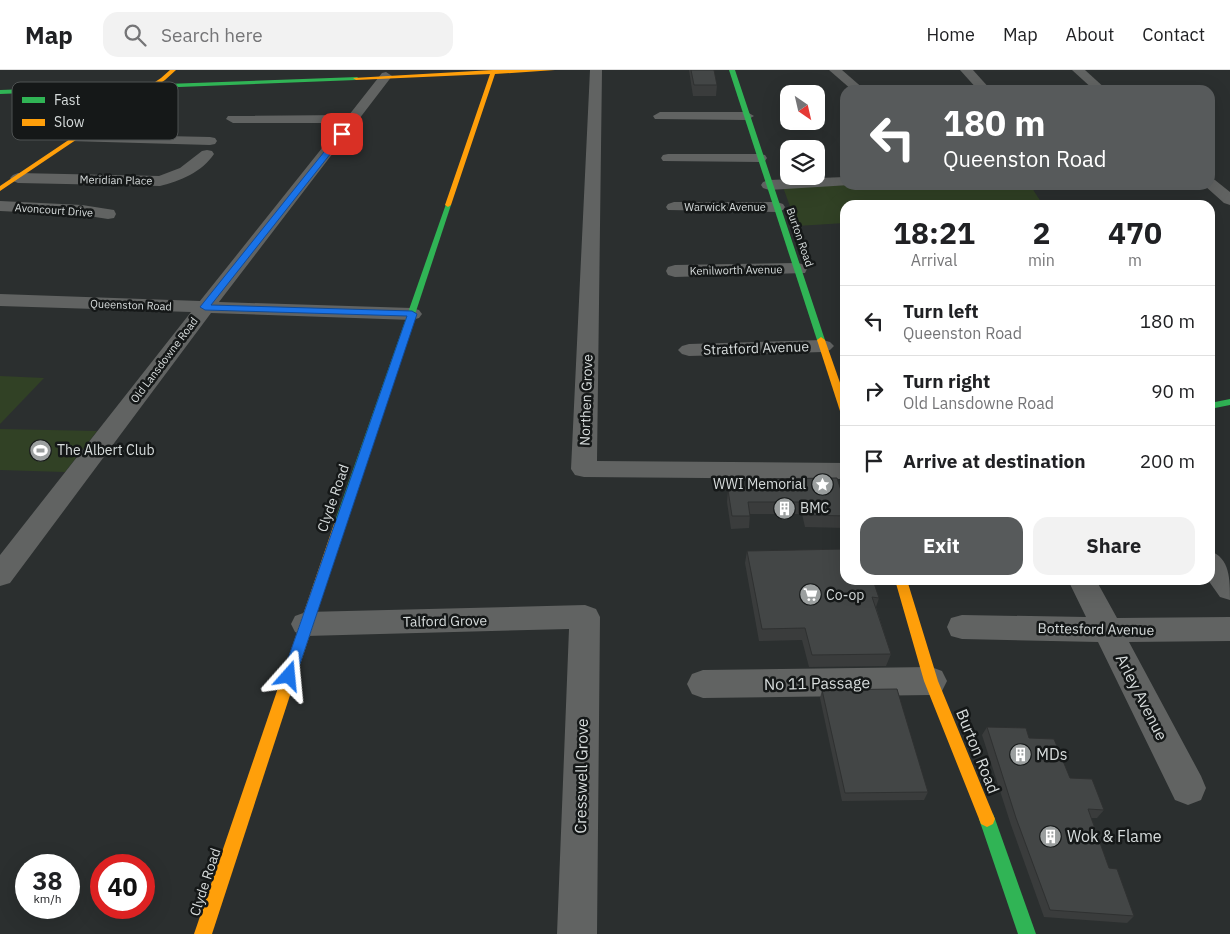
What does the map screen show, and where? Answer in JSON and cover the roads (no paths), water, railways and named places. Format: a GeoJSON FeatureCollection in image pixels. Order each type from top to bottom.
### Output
{"type":"FeatureCollection","features":[{"type":"Feature","properties":{"kind":"street"},"geometry":{"type":"LineString","coordinates":[[157,82],[173,70]]}},
{"type":"Feature","properties":{"kind":"street"},"geometry":{"type":"LineString","coordinates":[[178,84],[442,72],[552,70]]}},
{"type":"Feature","properties":{"kind":"street","name":"Northen Grove"},"geometry":{"type":"LineString","coordinates":[[596,70],[584,469],[840,471]]}},
{"type":"Feature","properties":{"kind":"street","name":"Burton Road"},"geometry":{"type":"LineString","coordinates":[[732,70],[840,396]]}},
{"type":"Feature","properties":{"kind":"street"},"geometry":{"type":"LineString","coordinates":[[836,70],[853,85]]}},
{"type":"Feature","properties":{"kind":"street"},"geometry":{"type":"LineString","coordinates":[[966,70],[980,85]]}},
{"type":"Feature","properties":{"kind":"street"},"geometry":{"type":"LineString","coordinates":[[1078,70],[1095,85]]}},
{"type":"Feature","properties":{"kind":"street","name":"Clyde Road"},"geometry":{"type":"LineString","coordinates":[[204,934],[306,624],[493,72]]}},
{"type":"Feature","properties":{"kind":"street","name":"Old Lansdowne Road"},"geometry":{"type":"LineString","coordinates":[[0,575],[205,307],[386,76]]}},
{"type":"Feature","properties":{"kind":"street"},"geometry":{"type":"LineString","coordinates":[[660,116],[746,116]]}},
{"type":"Feature","properties":{"kind":"street"},"geometry":{"type":"LineString","coordinates":[[233,119],[354,119]]}},
{"type":"Feature","properties":{"kind":"street"},"geometry":{"type":"LineString","coordinates":[[0,189],[72,140]]}},
{"type":"Feature","properties":{"kind":"street","name":"Meridian Place"},"geometry":{"type":"LineString","coordinates":[[18,178],[160,180],[178,176],[191,170],[208,148],[102,140]]}},
{"type":"Feature","properties":{"kind":"street"},"geometry":{"type":"LineString","coordinates":[[668,158],[760,158]]}},
{"type":"Feature","properties":{"kind":"street"},"geometry":{"type":"LineString","coordinates":[[770,185],[840,182]]}},
{"type":"Feature","properties":{"kind":"street"},"geometry":{"type":"LineString","coordinates":[[1215,187],[1230,200]]}},
{"type":"Feature","properties":{"kind":"street","name":"Avoncourt Drive"},"geometry":{"type":"LineString","coordinates":[[0,206],[82,210],[108,214]]}},
{"type":"Feature","properties":{"kind":"street","name":"Warwick Avenue"},"geometry":{"type":"LineString","coordinates":[[674,207],[777,208]]}},
{"type":"Feature","properties":{"kind":"street","name":"Kenilworth Avenue"},"geometry":{"type":"LineString","coordinates":[[675,271],[798,269]]}},
{"type":"Feature","properties":{"kind":"street","name":"Queenston Road"},"geometry":{"type":"LineString","coordinates":[[0,300],[412,314]]}},
{"type":"Feature","properties":{"kind":"street","name":"Stratford Avenue"},"geometry":{"type":"LineString","coordinates":[[689,350],[823,346]]}},
{"type":"Feature","properties":{"kind":"street"},"geometry":{"type":"LineString","coordinates":[[1215,405],[1230,402]]}},
{"type":"Feature","properties":{"kind":"street"},"geometry":{"type":"LineString","coordinates":[[1215,568],[1230,589]]}},
{"type":"Feature","properties":{"kind":"street","name":"Burton Road"},"geometry":{"type":"LineString","coordinates":[[903,585],[932,681],[982,803],[1027,934]]}},
{"type":"Feature","properties":{"kind":"street","name":"Arley Avenue"},"geometry":{"type":"LineString","coordinates":[[1085,585],[1188,788]]}},
{"type":"Feature","properties":{"kind":"street","name":"Talford Grove"},"geometry":{"type":"LineString","coordinates":[[306,624],[585,617]]}},
{"type":"Feature","properties":{"kind":"street","name":"Cresswell Grove"},"geometry":{"type":"LineString","coordinates":[[577,934],[585,617]]}},
{"type":"Feature","properties":{"kind":"street","name":"Bottesford Avenue"},"geometry":{"type":"LineString","coordinates":[[962,627],[1108,630],[1230,629]]}},
{"type":"Feature","properties":{"kind":"street","name":"No 11 Passage"},"geometry":{"type":"LineString","coordinates":[[704,684],[932,681]]}},
{"type":"Feature","properties":{"kind":"place","name":"The Albert Club"},"geometry":{"type":"Point","coordinates":[41,450]}},
{"type":"Feature","properties":{"kind":"place","name":"WWI Memorial"},"geometry":{"type":"Point","coordinates":[822,484]}},
{"type":"Feature","properties":{"kind":"place","name":"BMC"},"geometry":{"type":"Point","coordinates":[784,508]}},
{"type":"Feature","properties":{"kind":"place","name":"Co-op"},"geometry":{"type":"Point","coordinates":[810,595]}},
{"type":"Feature","properties":{"kind":"place","name":"MDs"},"geometry":{"type":"Point","coordinates":[1020,754]}},
{"type":"Feature","properties":{"kind":"place","name":"Wok & Flame"},"geometry":{"type":"Point","coordinates":[1051,836]}}]}
